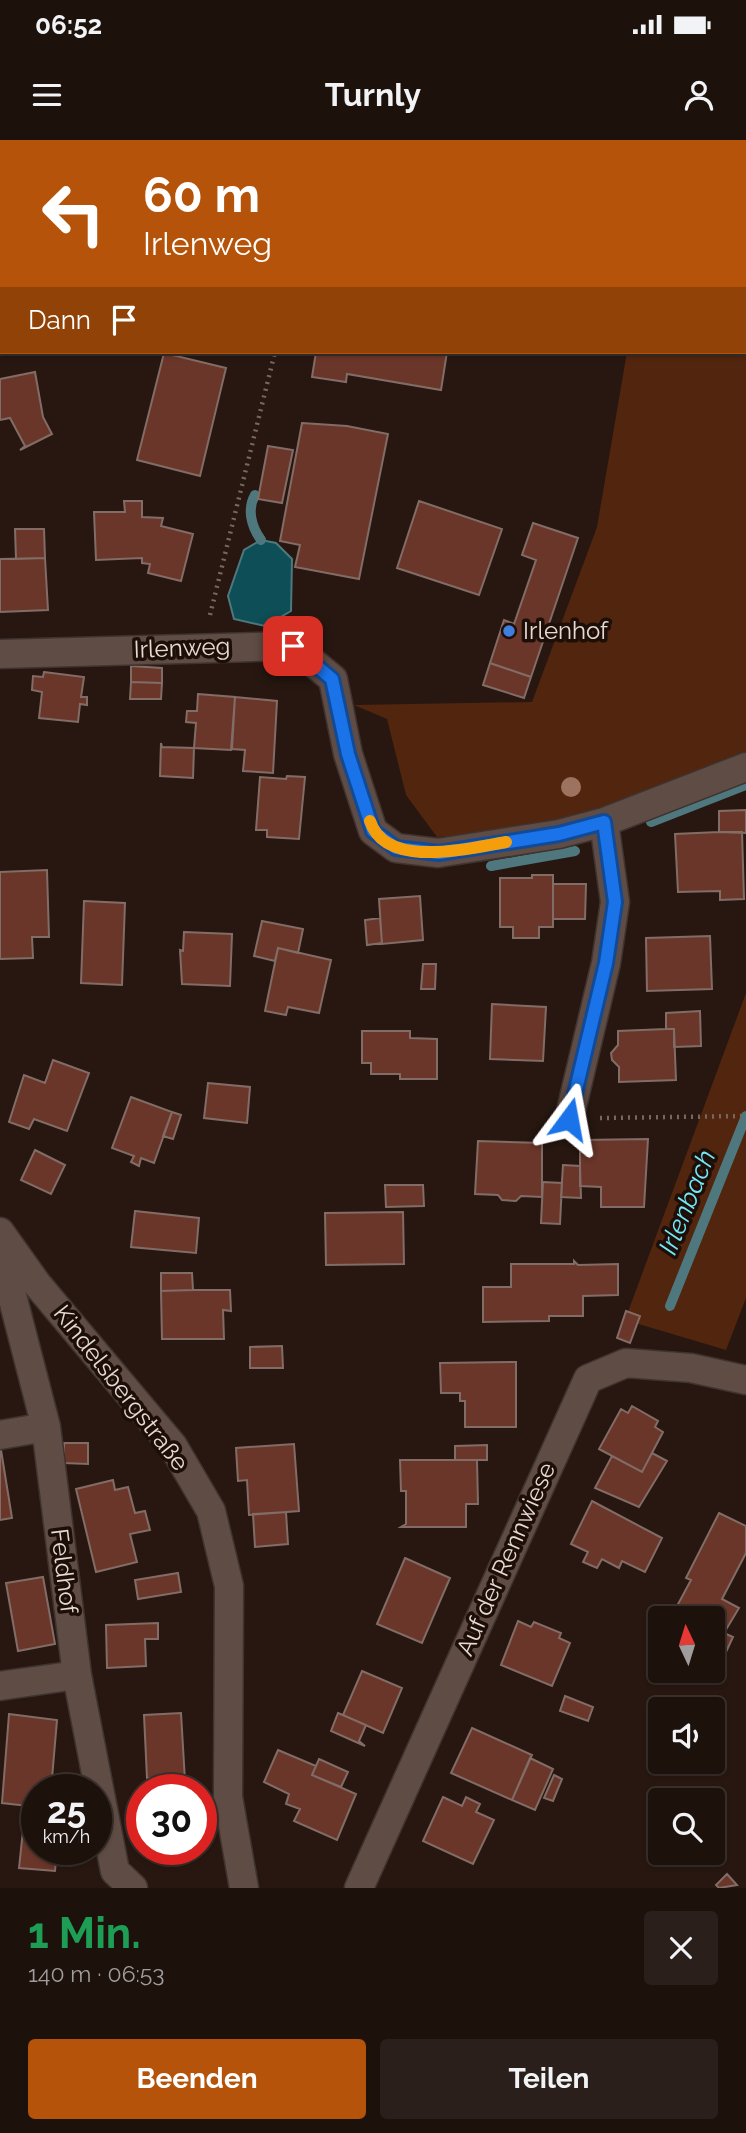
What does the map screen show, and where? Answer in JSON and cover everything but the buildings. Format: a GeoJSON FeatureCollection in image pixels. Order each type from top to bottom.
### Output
{"type":"FeatureCollection","features":[{"type":"Feature","properties":{"kind":"street","name":"Irlenweg"},"geometry":{"type":"LineString","coordinates":[[0,654],[293,646],[332,679],[348,754],[373,831],[396,848],[439,853],[559,834],[604,822],[746,767]]}},
{"type":"Feature","properties":{"kind":"street"},"geometry":{"type":"LineString","coordinates":[[569,1119],[606,963],[615,902],[604,822]]}},
{"type":"Feature","properties":{"kind":"street","name":"Kindelsbergstraße"},"geometry":{"type":"LineString","coordinates":[[0,1232],[37,1284],[173,1446],[211,1511],[229,1586],[228,1797],[244,1888]]}},
{"type":"Feature","properties":{"kind":"street","name":"Feldhof"},"geometry":{"type":"LineString","coordinates":[[0,1249],[46,1427],[77,1675],[115,1871],[133,1888]]}},
{"type":"Feature","properties":{"kind":"street","name":"Auf der Rennwiese"},"geometry":{"type":"LineString","coordinates":[[359,1888],[588,1379],[626,1363],[691,1368],[746,1380]]}},
{"type":"Feature","properties":{"kind":"street"},"geometry":{"type":"LineString","coordinates":[[0,1435],[46,1427]]}},
{"type":"Feature","properties":{"kind":"street"},"geometry":{"type":"LineString","coordinates":[[0,1686],[77,1675]]}},
{"type":"Feature","properties":{"kind":"path"},"geometry":{"type":"LineString","coordinates":[[202,647],[275,354]]}},
{"type":"Feature","properties":{"kind":"path"},"geometry":{"type":"LineString","coordinates":[[569,1119],[746,1116]]}},
{"type":"Feature","properties":{"kind":"shaded area"},"geometry":{"type":"Polygon","coordinates":[[[627,354],[746,354],[746,752],[583,815],[494,833],[437,837],[406,795],[387,719],[354,705],[532,702],[597,527],[627,354]]]}},
{"type":"Feature","properties":{"kind":"shaded area"},"geometry":{"type":"Polygon","coordinates":[[[746,993],[746,1298],[726,1350],[625,1320],[746,993]]]}},
{"type":"Feature","properties":{"kind":"water"},"geometry":{"type":"Polygon","coordinates":[[[261,540],[276,543],[292,559],[291,611],[265,626],[234,619],[228,596],[244,550],[261,540]]]}},
{"type":"Feature","properties":{"kind":"waterway"},"geometry":{"type":"LineString","coordinates":[[255,495],[251,518],[261,540]]}},
{"type":"Feature","properties":{"kind":"waterway"},"geometry":{"type":"LineString","coordinates":[[651,822],[746,785]]}},
{"type":"Feature","properties":{"kind":"waterway"},"geometry":{"type":"LineString","coordinates":[[491,866],[575,851]]}},
{"type":"Feature","properties":{"kind":"waterway","name":"Irlenbach"},"geometry":{"type":"LineString","coordinates":[[670,1306],[746,1116]]}},
{"type":"Feature","properties":{"kind":"slow traffic"},"geometry":{"type":"LineString","coordinates":[[370,821],[373,831],[396,848],[439,853],[506,842]]}},
{"type":"Feature","properties":{"kind":"place","name":"Irlenhof"},"geometry":{"type":"Point","coordinates":[509,631]}},
{"type":"Feature","properties":{"kind":"route"},"geometry":{"type":"LineString","coordinates":[[293,646],[332,679],[348,754],[373,831],[396,848],[439,853],[559,834],[604,822],[615,902],[606,963],[569,1119]]}}]}
